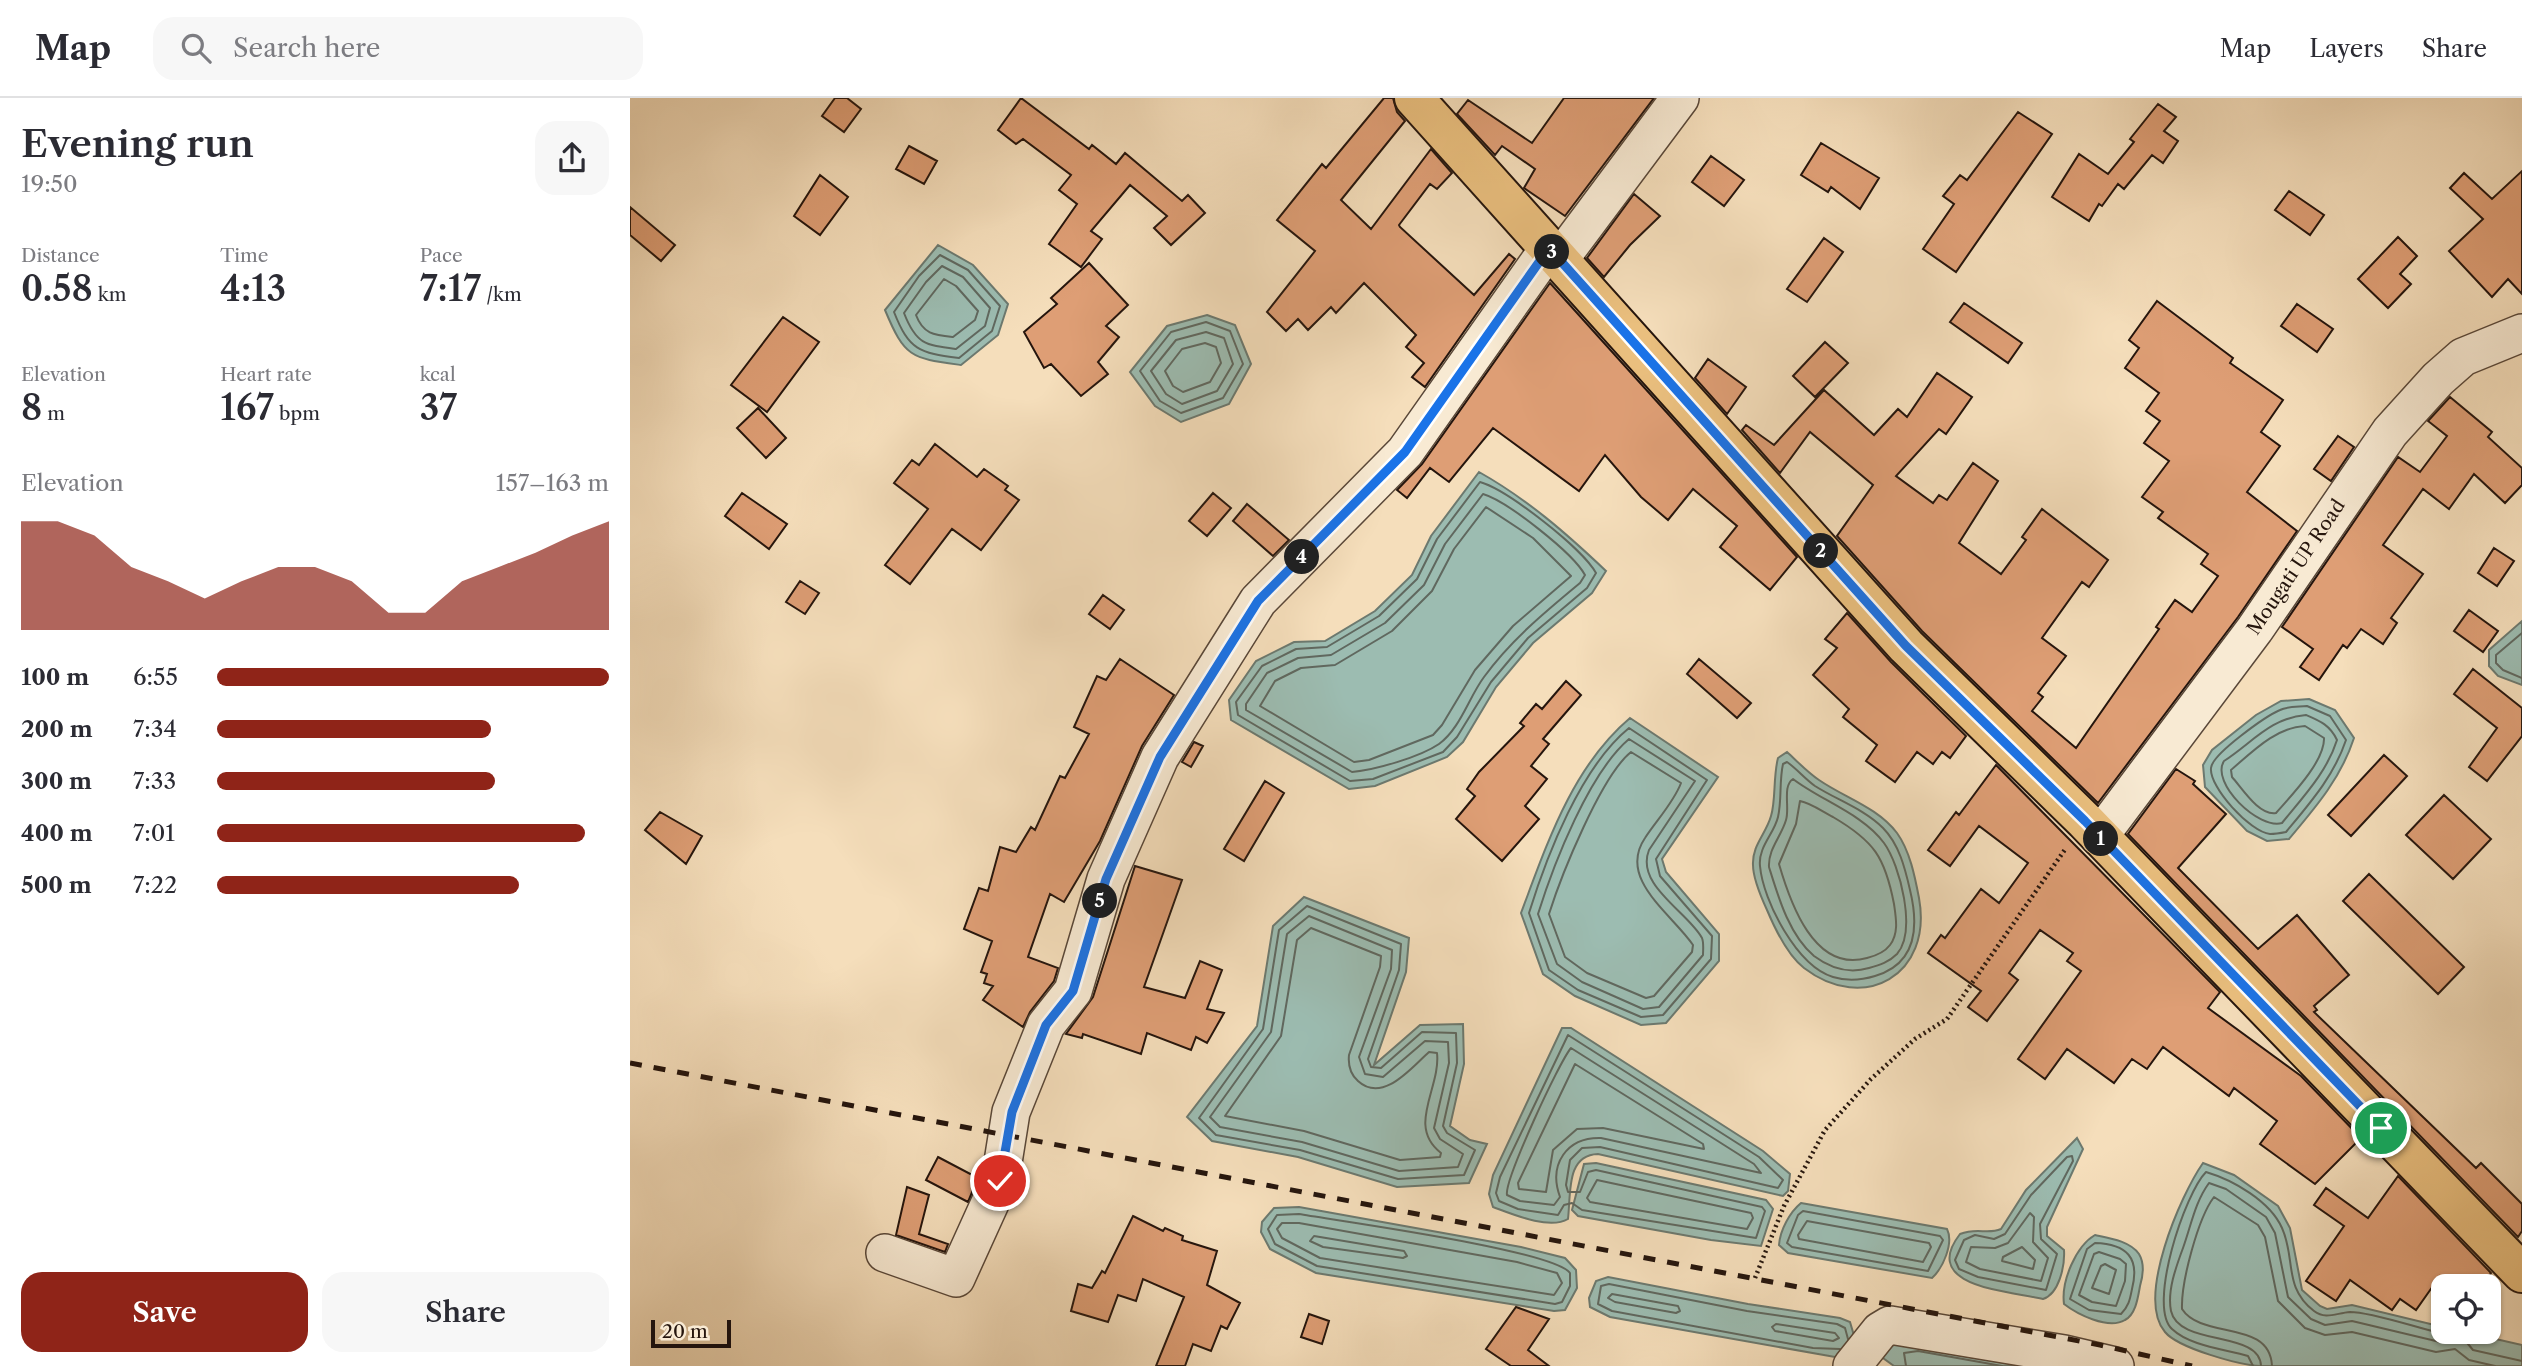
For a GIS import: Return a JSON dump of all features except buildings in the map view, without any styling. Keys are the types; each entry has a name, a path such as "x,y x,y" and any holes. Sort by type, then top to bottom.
{"main road":[{"path":"1414,98 1906,646 2092,829 2522,1273"}],"street":[{"path":"885,1253 956,1278 1000,1181 1012,1112 1046,1025 1073,991 1106,879 1160,757 1258,601 1405,452 1554,254 1680,98"},
{"name":"Mougati UP Road","path":"2092,829 2255,629 2390,432 2438,379 2463,357 2522,332"},
{"path":"1852,1366 1880,1331 1890,1325 2064,1354 2115,1366"}],"path":[{"path":"1755,1278 1784,1206 1825,1130 1871,1079 1914,1039 1947,1019 2092,829"}],"water":[{"path":"938,245 973,265 1008,304 998,335 961,365 931,360 912,353 898,338 885,310"},
{"path":"1207,315 1235,325 1251,364 1229,404 1181,422 1155,406 1130,372 1167,326"},
{"path":"1479,472 1546,517 1606,571 1592,593 1533,643 1496,687 1463,742 1447,757 1375,786 1349,789 1231,720 1229,700 1256,661 1294,642 1325,641 1375,611 1412,575 1431,536"},
{"path":"2522,621 2522,685 2498,676 2489,666 2489,650"},
{"path":"2309,699 2335,710 2354,738 2335,779 2289,839 2267,841 2247,831 2205,787 2203,765 2212,750 2256,715 2281,701"},
{"path":"1630,718 1718,777 1662,859 1666,872 1719,934 1719,961 1666,1023 1641,1025 1575,996 1543,974 1521,913 1552,834 1577,783 1592,759"},
{"path":"1787,752 1819,780 1880,816 1897,833 1905,848 1919,898 1921,925 1915,948 1905,966 1889,979 1870,986 1849,987 1827,981 1798,963 1782,941 1770,917 1756,882 1753,858 1771,816 1778,758"},
{"path":"1304,897 1409,938 1406,972 1374,1065 1420,1025 1463,1024 1464,1064 1450,1126 1470,1140 1487,1144 1469,1183 1397,1187 1298,1157 1212,1141 1187,1117 1257,1026 1273,926"},
{"path":"1562,1028 1571,1028 1763,1151 1790,1174 1788,1191 1783,1196 1598,1154 1588,1156 1575,1168 1570,1187 1568,1219 1541,1222 1493,1207 1489,1194 1493,1175"},
{"path":"2077,1138 2083,1149 2047,1227 2047,1236 2064,1250 2062,1271 2057,1286 2049,1296 2043,1299 1991,1289 1959,1276 1951,1265 1950,1252 1960,1234 2001,1229 2026,1190"},
{"path":"1596,1163 1766,1200 1773,1209 1761,1246 1711,1240 1578,1216 1572,1210 1584,1164"},
{"path":"2203,1163 2234,1175 2278,1206 2290,1228 2302,1290 2320,1306 2327,1309 2352,1305 2431,1324 2431,1344 2501,1344 2501,1340 2522,1345 2522,1366 2260,1366 2238,1363 2182,1344 2165,1332 2157,1316 2155,1296 2164,1247"},
{"path":"1801,1203 1947,1229 1949,1241 1946,1255 1932,1278 1788,1253 1779,1245 1781,1233 1793,1211"},
{"path":"1299,1207 1521,1247 1565,1258 1576,1270 1577,1288 1565,1310 1554,1311 1316,1273 1270,1249 1261,1232 1262,1222 1274,1208"},
{"path":"2095,1235 2130,1246 2139,1254 2142,1262 2142,1278 2134,1310 2129,1317 2118,1323 2093,1320 2064,1304 2065,1285 2071,1265 2082,1247"},
{"path":"1608,1277 1748,1304 1840,1318 1850,1322 1855,1339 1847,1354 1835,1357 1610,1317 1590,1307 1589,1298 1596,1281"},
{"path":"1897,1336 2082,1366 1894,1366 1883,1358 1879,1351"}],"railway":[{"path":"630,1063 2100,1345 2192,1366"}],"route":[{"path":"1000,1181 1012,1112 1046,1025 1073,991 1106,879 1160,757 1258,601 1405,452 1549,248 1906,646 2085,821 2381,1128"}]}
